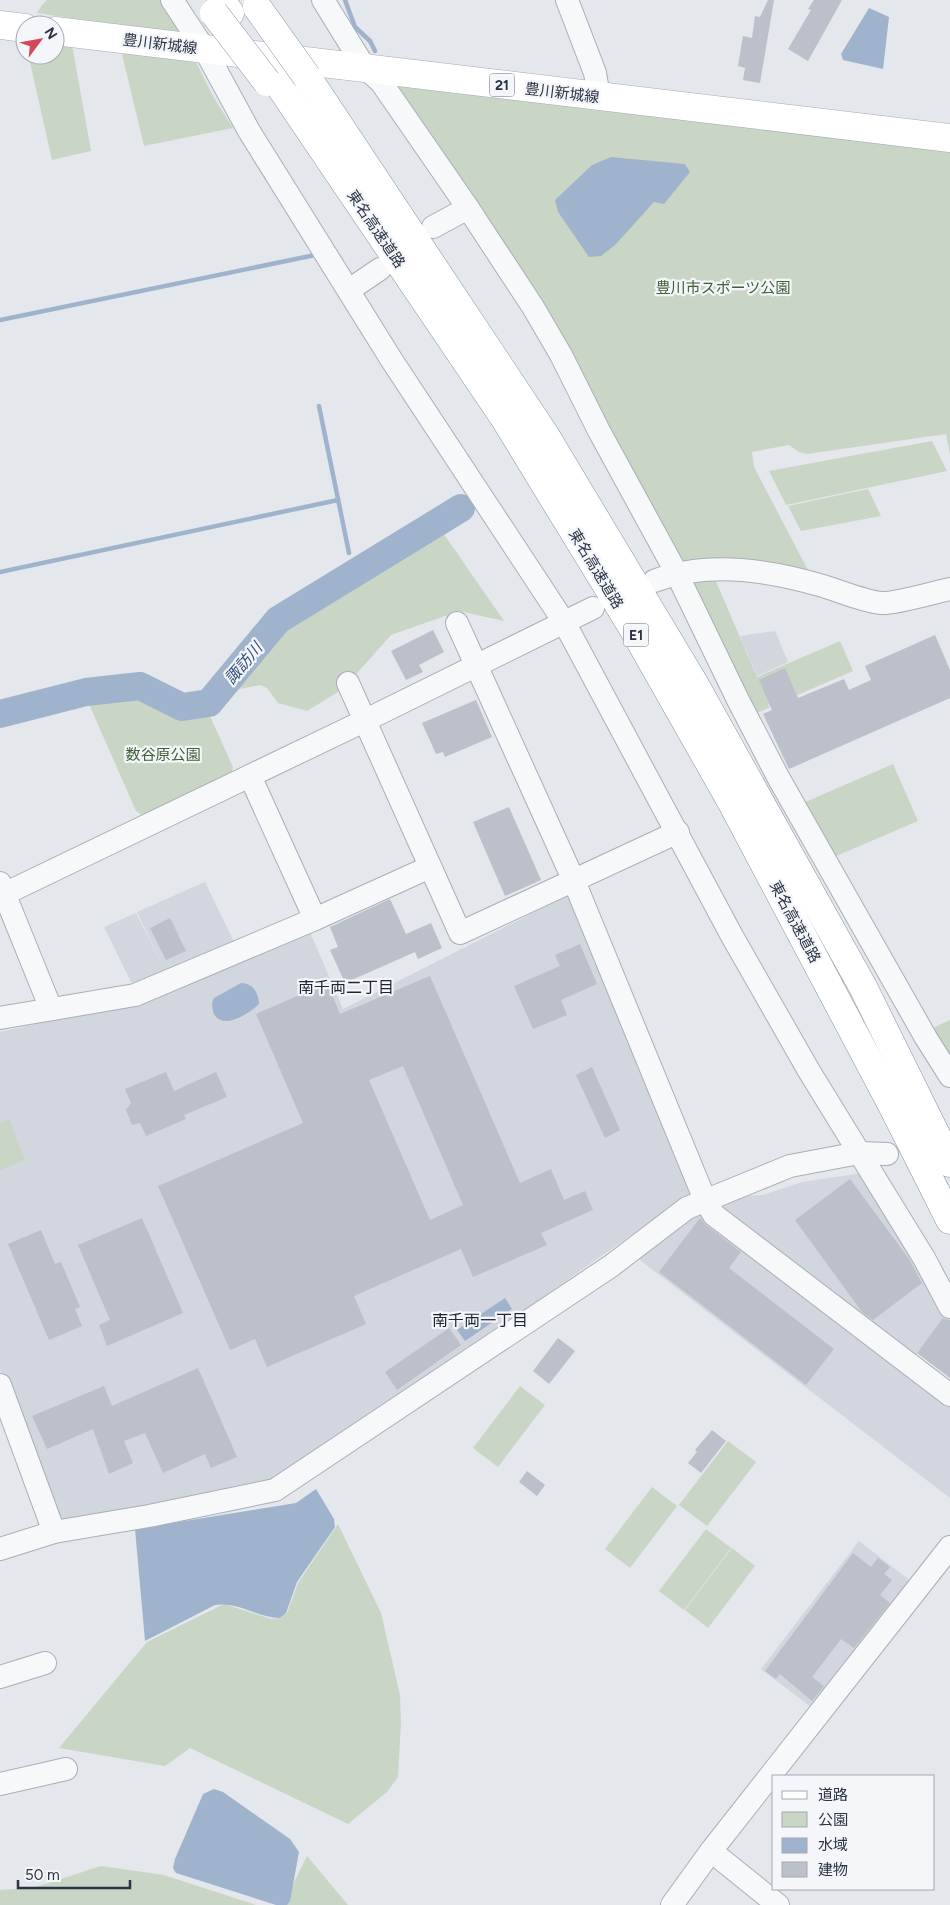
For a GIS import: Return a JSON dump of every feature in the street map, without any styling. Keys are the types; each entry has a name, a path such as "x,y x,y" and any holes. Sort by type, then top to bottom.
{"main road":[{"name":"東名高速道路","path":"230,5 307,77 546,434 695,684 863,988 950,1162"},
{"name":"東名高速道路","path":"230,5 271,81 341,176 505,419 634,630 731,801 892,1105 950,1220"},
{"path":"0,25 15,27"},
{"name":"豊川新城線","path":"65,32 950,138"}],"street":[{"path":"172,0 205,50 249,131 396,367 564,622 742,953 859,1153 924,1258 950,1307"},
{"path":"323,0 365,68 381,82 468,208 533,307 561,355 615,462 676,572 778,777 926,1038 950,1076"},
{"path":"567,0 595,73 599,97"},
{"path":"433,227 468,208"},
{"path":"349,290 380,269"},
{"path":"654,581 676,572 716,568 765,573 818,584 883,604 950,589"},
{"path":"51,1009 2,891 250,776 593,608"},
{"path":"457,622 574,881 705,1200 714,1214 950,1395"},
{"path":"348,684 460,933 678,832"},
{"path":"250,776 315,919"},
{"path":"0,1018 135,995 315,919 430,867"},
{"path":"0,1549 54,1532 149,1516 275,1490 611,1266 687,1208 790,1166 859,1153 888,1154"},
{"path":"0,1385 54,1532"},
{"path":"672,1905 712,1851 950,1547"},
{"path":"0,1677 45,1663"},
{"path":"0,1784 66,1769"},
{"path":"712,1851 778,1905"}],"shaded area":[{"path":"775,631 788,662 757,676 740,636"},
{"path":"205,882 234,942 132,984 104,927 136,913 163,966 137,912"},
{"path":"568,895 573,900 695,1193 676,1204 283,1478 57,1526 0,1370 0,1032 36,1024 64,1012 310,932 343,1009"},
{"path":"862,1173 947,1313 914,1358 719,1210 721,1205 746,1196 763,1195 802,1182"},
{"path":"701,1213 950,1404 950,1498 636,1257 691,1215"},
{"path":"859,1541 912,1582 815,1710 761,1669"}],"green space":[{"path":"47,0 162,0 180,32 176,34 65,17 65,15 37,13"},
{"path":"65,44 72,45 91,151 52,160 31,65 65,65"},
{"path":"121,50 193,56 214,98 233,128 144,146"},
{"name":"豊川市スポーツ公園","path":"396,84 950,146 950,454 946,434 807,454 799,452 789,445 752,452 754,467 810,574 682,564"},
{"path":"932,441 947,471 786,505 769,471"},
{"path":"868,489 881,516 801,531 788,506"},
{"path":"439,527 504,621 459,611 391,635 343,689 307,711 278,703 267,688 260,685 229,691 289,621"},
{"path":"712,572 757,677 840,641 853,671 770,707 768,703 769,708 754,714 685,577"},
{"name":"数谷原公園","path":"134,695 148,698 179,711 203,709 209,714 233,767 231,774 145,817 136,811 89,704 92,698"},
{"path":"893,764 918,821 834,857 803,803"},
{"path":"950,1020 950,1061 929,1030"},
{"path":"9,1119 25,1160 0,1170 0,1123"},
{"path":"520,1386 545,1405 498,1467 473,1448"},
{"path":"728,1441 756,1462 707,1526 679,1505"},
{"path":"652,1487 677,1506 630,1568 605,1549"},
{"path":"338,1524 381,1613 400,1695 401,1723 398,1777 387,1792 348,1824 190,1748 165,1766 59,1748 147,1642 224,1604 271,1619 280,1618 287,1613 298,1583"},
{"path":"706,1529 731,1548 684,1610 659,1591"},
{"path":"732,1548 755,1566 708,1628 685,1610"},
{"path":"307,1856 348,1905 283,1905"},
{"path":"101,1866 164,1875 256,1905 0,1905 0,1890 33,1888"}],"water":[{"path":"869,8 889,17 883,69 843,60 841,54"},
{"path":"611,157 685,164 690,172 664,204 654,202 615,245 601,256 589,257 558,212 555,200 592,165"},
{"path":"241,983 252,986 259,1004 237,1019 224,1021 218,1019 213,1010 214,998"},
{"path":"505,1298 512,1309 465,1341 457,1330"},
{"path":"316,1489 334,1519 335,1527 297,1582 286,1613 280,1618 232,1605 215,1605 145,1641 135,1529 296,1503"},
{"path":"214,1789 223,1792 290,1839 299,1852 290,1901 287,1905 276,1905 176,1873 173,1868 175,1859 203,1794"}],"building":[{"path":"768,0 774,0 760,83 743,80 745,68 738,66 743,36 752,38 755,16 760,17"},
{"path":"814,0 842,0 808,61 788,49 811,10 808,9"},
{"path":"433,630 444,652 419,665 423,672 406,680 391,651"},
{"path":"935,635 950,670 950,698 789,769 763,714 772,710 759,680 785,668 798,698 844,679 849,690 871,680 865,666"},
{"path":"476,700 492,737 445,757 443,752 436,754 422,723"},
{"path":"509,807 541,880 505,896 473,822"},
{"path":"390,899 406,934 431,923 442,948 418,959 415,952 345,983 330,950 338,947 330,927"},
{"path":"170,918 186,951 166,960 150,928"},
{"path":"580,944 597,984 561,1000 567,1015 533,1029 514,986 560,966 555,955"},
{"path":"430,976 520,1183 551,1169 564,1200 585,1191 593,1210 541,1233 547,1245 473,1277 461,1249 354,1296 366,1324 267,1367 255,1339 230,1350 158,1186 303,1123 256,1014 327,983 340,1014","holes":["403,1066 463,1205 430,1220 369,1080"]},
{"path":"592,1067 620,1130 605,1138 576,1075"},
{"path":"166,1072 174,1091 216,1072 227,1097 184,1115 186,1119 146,1136 140,1123 132,1125 126,1110 131,1103 125,1089"},
{"path":"850,1179 909,1259 922,1283 873,1320 862,1312 795,1220"},
{"path":"142,1218 183,1313 107,1346 99,1325 110,1320 78,1245"},
{"path":"700,1218 706,1225 741,1252 729,1268 834,1349 806,1385 659,1272"},
{"path":"41,1230 55,1264 61,1262 80,1307 75,1309 82,1326 49,1340 8,1244"},
{"path":"943,1318 950,1320 950,1378 917,1353"},
{"path":"449,1328 461,1345 397,1390 385,1372"},
{"path":"558,1338 575,1351 549,1384 533,1371"},
{"path":"198,1368 237,1457 211,1468 205,1454 163,1473 145,1433 124,1441 133,1463 109,1474 93,1429 47,1449 32,1416 104,1386 112,1406"},
{"path":"712,1430 726,1441 701,1473 688,1463 697,1452 695,1450"},
{"path":"527,1471 545,1485 537,1496 519,1482"},
{"path":"853,1553 871,1567 878,1558 890,1567 884,1574 892,1580 880,1595 890,1603 854,1648 841,1639 812,1677 824,1686 812,1701 780,1674 776,1679 765,1671"}],"waterway":[{"path":"345,0 355,27 370,41 375,51"},
{"path":"0,320 315,255"},
{"path":"319,406 349,553"},
{"path":"0,572 338,500"},
{"name":"諏訪川","path":"0,714 86,692 140,686 182,707 209,703 278,620 461,508"}],"district":[{"name":"南千両二丁目","path":"346,987"},
{"name":"南千両一丁目","path":"480,1320"}]}
